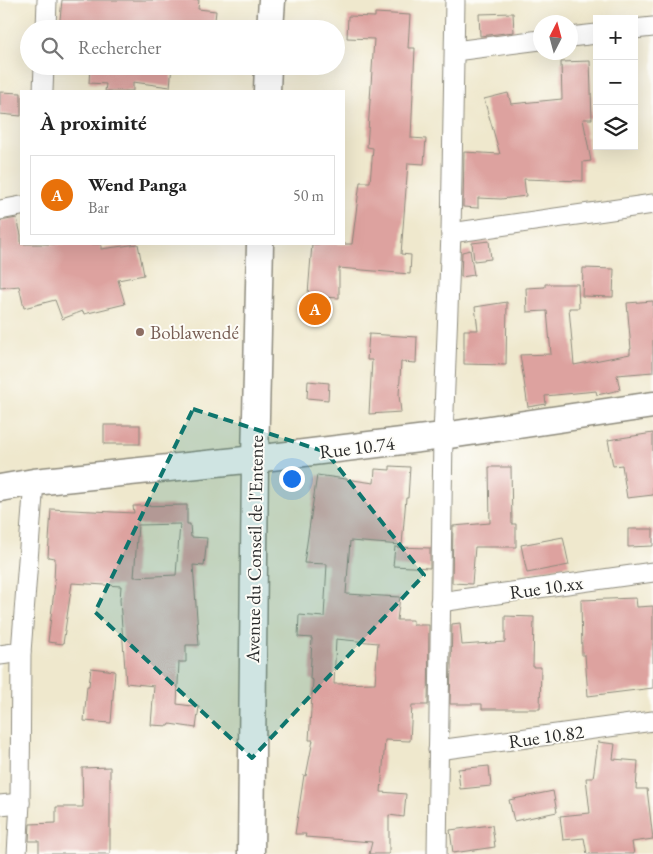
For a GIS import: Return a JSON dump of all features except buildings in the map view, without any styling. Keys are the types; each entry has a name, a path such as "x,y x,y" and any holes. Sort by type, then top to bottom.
{"street":[{"path":"46,20 47,0"},
{"path":"271,20 272,0"},
{"path":"437,854 443,436 451,233 455,0"},
{"path":"638,29 653,27"},
{"path":"578,36 593,34"},
{"path":"455,51 533,41"},
{"path":"43,90 44,75"},
{"path":"266,90 267,75"},
{"path":"451,233 653,204"},
{"path":"0,210 20,206"},
{"name":"Avenue du Conseil de l'Entente","path":"251,854 255,460 260,245"},
{"name":"Rue 10.74","path":"0,488 34,482 255,460 443,436 653,405"},
{"path":"17,854 20,803 21,652 34,482"},
{"name":"Rue 10.xx","path":"440,602 653,572"},
{"path":"0,655 21,652"},
{"name":"Rue 10.82","path":"438,750 653,721"},
{"path":"0,806 20,803"}],"highlighted area":[{"path":"193,409 326,452 424,575 252,758 95,612"}],"place":[{"name":"Wend Panga","path":"315,309"},
{"name":"Boblawendé","path":"140,332"}]}
